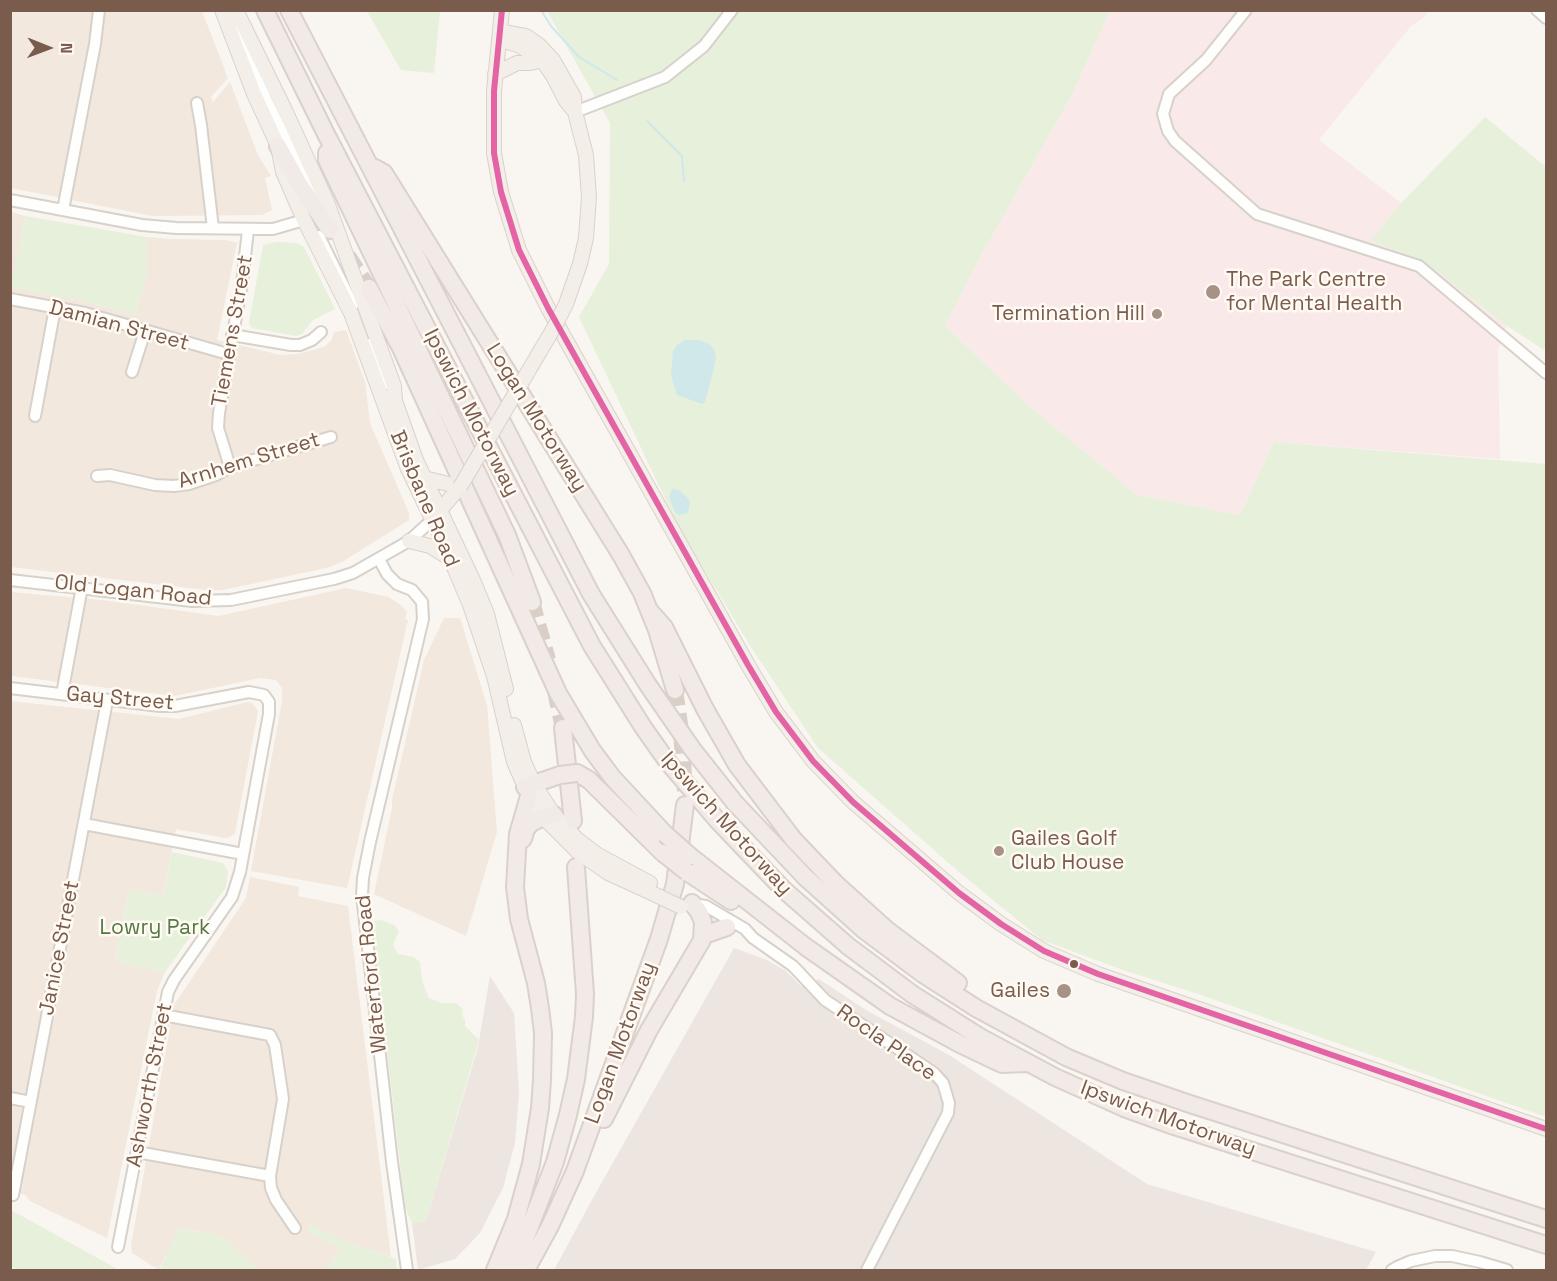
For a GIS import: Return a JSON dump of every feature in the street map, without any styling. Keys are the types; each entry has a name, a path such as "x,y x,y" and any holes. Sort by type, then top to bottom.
{"highway":[{"name":"Ipswich Motorway","path":"265,10 326,134 592,646 643,727 668,761 750,856 783,889 848,946 912,994 980,1037 1027,1063 1098,1097 1144,1115 1546,1245"},
{"name":"Ipswich Motorway","path":"289,10 591,594 648,686 723,789 805,878 864,930 923,974 976,1008 1066,1057 1123,1081 1187,1103 1546,1219"},
{"path":"326,134 327,160 493,504 532,602"},
{"path":"278,146 311,204 330,230"},
{"name":"Logan Motorway","path":"367,163 384,173 621,555 649,610 664,648 675,690"},
{"path":"369,288 401,348 558,693 592,750 612,777 665,834 689,864 750,914 769,919 864,989 925,1026 1002,1064 1027,1063"},
{"path":"649,610 664,627 705,709 737,765 771,812 808,855 855,902 921,957 978,997 1057,1041 1066,1057"},
{"path":"563,728 573,821"},
{"path":"495,1270 516,1219 531,1164 542,1080 543,1033 540,1008 516,902 514,874 518,834 529,789 569,774 589,780 663,853 689,864"},
{"name":"Logan Motorway","path":"526,1270 550,1226 574,1171 669,906 680,859 685,806"},
{"path":"517,850 529,826 548,816"},
{"name":"Logan Motorway","path":"510,1270 527,1234 555,1162 576,1079 585,994 576,867"},
{"path":"689,907 704,935"},
{"path":"574,1171 584,1165 635,1054 704,935 727,927"}],"main road":[{"name":"Brisbane Road","path":"222,10 254,94 278,146 283,172 304,220 351,313 408,469 436,515 487,614 529,789"},
{"path":"502,10 493,113 497,173 511,230 526,267 748,665 776,712 813,761 853,802 959,893 1001,924 1044,951 1098,974 1546,1129"},
{"name":"Brisbane Road","path":"238,15 327,202 394,386 395,401 424,478 449,558 470,605 487,652 510,748 529,789 548,816 598,855 657,891 689,907"},
{"name":"Old Logan Road","path":"500,35 542,60 575,112"},
{"name":"Old Logan Road","path":"436,515 457,488 566,304 586,238 589,197 586,155 575,112 574,97 546,52 526,36 500,35"},
{"path":"495,74 517,63 542,60"},
{"path":"424,478 457,488"},
{"path":"409,541 430,546 449,558"}],"street":[{"path":"63,210 95,44 99,10"},
{"path":"575,112 665,77 683,65 704,46 732,10"},
{"path":"1246,10 1206,60 1169,94 1163,114 1168,131 1175,141 1257,214 1419,266 1546,373"},
{"path":"1537,10 1546,18"},
{"path":"10,200 153,226 176,228 248,230 282,227 304,220 311,204 311,187 267,101 240,32 238,15"},
{"path":"197,103 213,228"},
{"path":"304,220 312,226 320,238 340,275 395,401"},
{"name":"Tiemens Street","path":"230,467 218,428 220,399 248,243 248,230"},
{"name":"Damian Street","path":"10,299 84,313 228,354"},
{"path":"35,417 55,308"},
{"path":"132,372 145,331"},
{"path":"232,335 300,345 312,340 321,332"},
{"name":"Arnhem Street","path":"98,476 110,475 155,485 174,486 198,481 230,467 331,436"},
{"name":"Old Logan Road","path":"10,580 192,601 231,600 353,573 409,541 436,515"},
{"name":"Waterford Road","path":"379,559 387,574 397,584 412,590 422,602 423,619 370,842 362,895 407,1270"},
{"path":"62,694 82,587"},
{"name":"Gay Street","path":"10,688 107,701 175,706 249,692 264,695"},
{"name":"Ashworth Street","path":"118,1247 168,992 232,897 243,854 269,714 268,702 264,695"},
{"name":"Janice Street","path":"13,1195 107,701"},
{"path":"84,824 243,854"},
{"name":"Rocla Place","path":"689,907 706,906 745,929 753,938"},
{"name":"Rocla Place","path":"689,907 753,938 793,966 825,1000 934,1073 943,1083 949,1103 948,1113 867,1270"},
{"path":"163,1015 270,1035 275,1046 283,1099 270,1176 271,1188 276,1200 296,1228"},
{"path":"10,1098 31,1102"},
{"path":"137,1152 270,1176"},
{"path":"1392,1270 1411,1261 1435,1256 1452,1256 1507,1270"}],"shaded area":[{"path":"10,11 202,11 228,78 211,97 213,102 230,82 258,155 271,176 265,178 272,210 262,215 152,216 11,188"},
{"name":"The Park Centre for Mental Health","path":"1110,11 1428,11 1424,17 1411,26 1319,140 1401,203 1370,241 1422,260 1507,326 1498,349 1500,459 1274,442 1240,515 1137,495 1022,400 945,325 983,252 1073,93"},
{"path":"11,212 25,216 12,286 135,315 147,275 147,237 226,240 237,243 217,340 281,355 297,354 324,347 331,341 334,332 346,330 365,382 370,423 409,513 409,520 342,562 326,568 223,590 206,590 11,567"},
{"path":"346,588 388,597 401,605 407,612 405,619 408,620 347,888 251,871 282,701 282,688 276,680 260,678 174,696 11,676 10,592 102,600 219,616"},
{"path":"444,618 460,618 487,705 497,832 466,936 374,894 392,800 424,660"},
{"path":"10,701 179,719 247,702 252,703 258,711 235,833 225,838 176,829 163,896 129,889 115,961 165,972 157,991 107,1238 30,1201 26,1195 11,1192"},
{"path":"250,877 299,887 298,896 348,906 391,1257 345,1242 309,1224 308,1231 341,1248 327,1270 259,1270 221,1236 180,1228 159,1270 132,1253 131,1245 174,1005 246,898"},
{"path":"734,948 767,960 786,971 801,986 819,979 866,1010 949,1055 1147,1184 1376,1252 1366,1270 554,1270"},
{"path":"490,976 514,1013 519,1093 515,1143 503,1188 480,1233 455,1259 418,1270 412,1223 426,1221 478,1047"}],"green space":[{"path":"367,11 440,11 434,73 401,70"},
{"path":"547,11 1110,11 1073,93 983,252 945,325 1022,400 1137,495 1240,515 1274,442 1546,464 1546,1117 1042,940 960,873 818,748 751,647 679,528 579,317 609,264 610,123"},
{"path":"1485,117 1546,167 1546,346 1544,350 1507,326 1422,260 1370,241 1401,203"},
{"path":"25,216 147,237 147,275 135,315 86,302 11,287"},
{"path":"277,242 297,243 304,247 335,309 313,320 302,334 296,336 252,328 249,323 263,245"},
{"name":"Lowry Park","path":"172,852 223,863 228,871 226,887 165,972 115,961 129,889 163,896"},
{"path":"381,920 394,925 399,931 393,945 398,954 413,957 420,962 423,984 429,998 442,1003 456,1003 463,1009 465,1026 479,1040 426,1221 412,1223 405,1207 372,921"},
{"path":"11,1210 119,1270 19,1270 11,1267"},
{"path":"309,1223 345,1242 396,1259 397,1270 327,1270 341,1248 308,1231"},
{"path":"179,1228 221,1236 259,1270 160,1270"}],"water":[{"path":"685,340 699,340 714,349 716,357 714,368 705,402 702,404 677,395 671,375 673,351"},
{"path":"672,489 679,490 687,497 690,503 688,513 679,515 675,512 669,497"}],"waterway":[{"path":"541,10 551,26 579,57 617,80"},
{"path":"647,121 682,156 684,181"}],"tunnel":[{"path":"348,256 369,288"},
{"path":"532,602 548,660"},
{"path":"675,690 681,731 685,791"},
{"path":"555,691 563,728"}],"transit line":[{"path":"502,10 494,91 494,153 501,192 519,250 548,308 748,665 776,712 813,761 853,802 959,893 1001,924 1044,951 1098,974 1546,1129"}],"place":[{"name":"The Park Centre for Mental Health","path":"1213,292"},
{"name":"Termination Hill","path":"1157,314"},
{"name":"Gailes Golf Club House","path":"999,851"},
{"name":"Gailes","path":"1064,991"}]}
